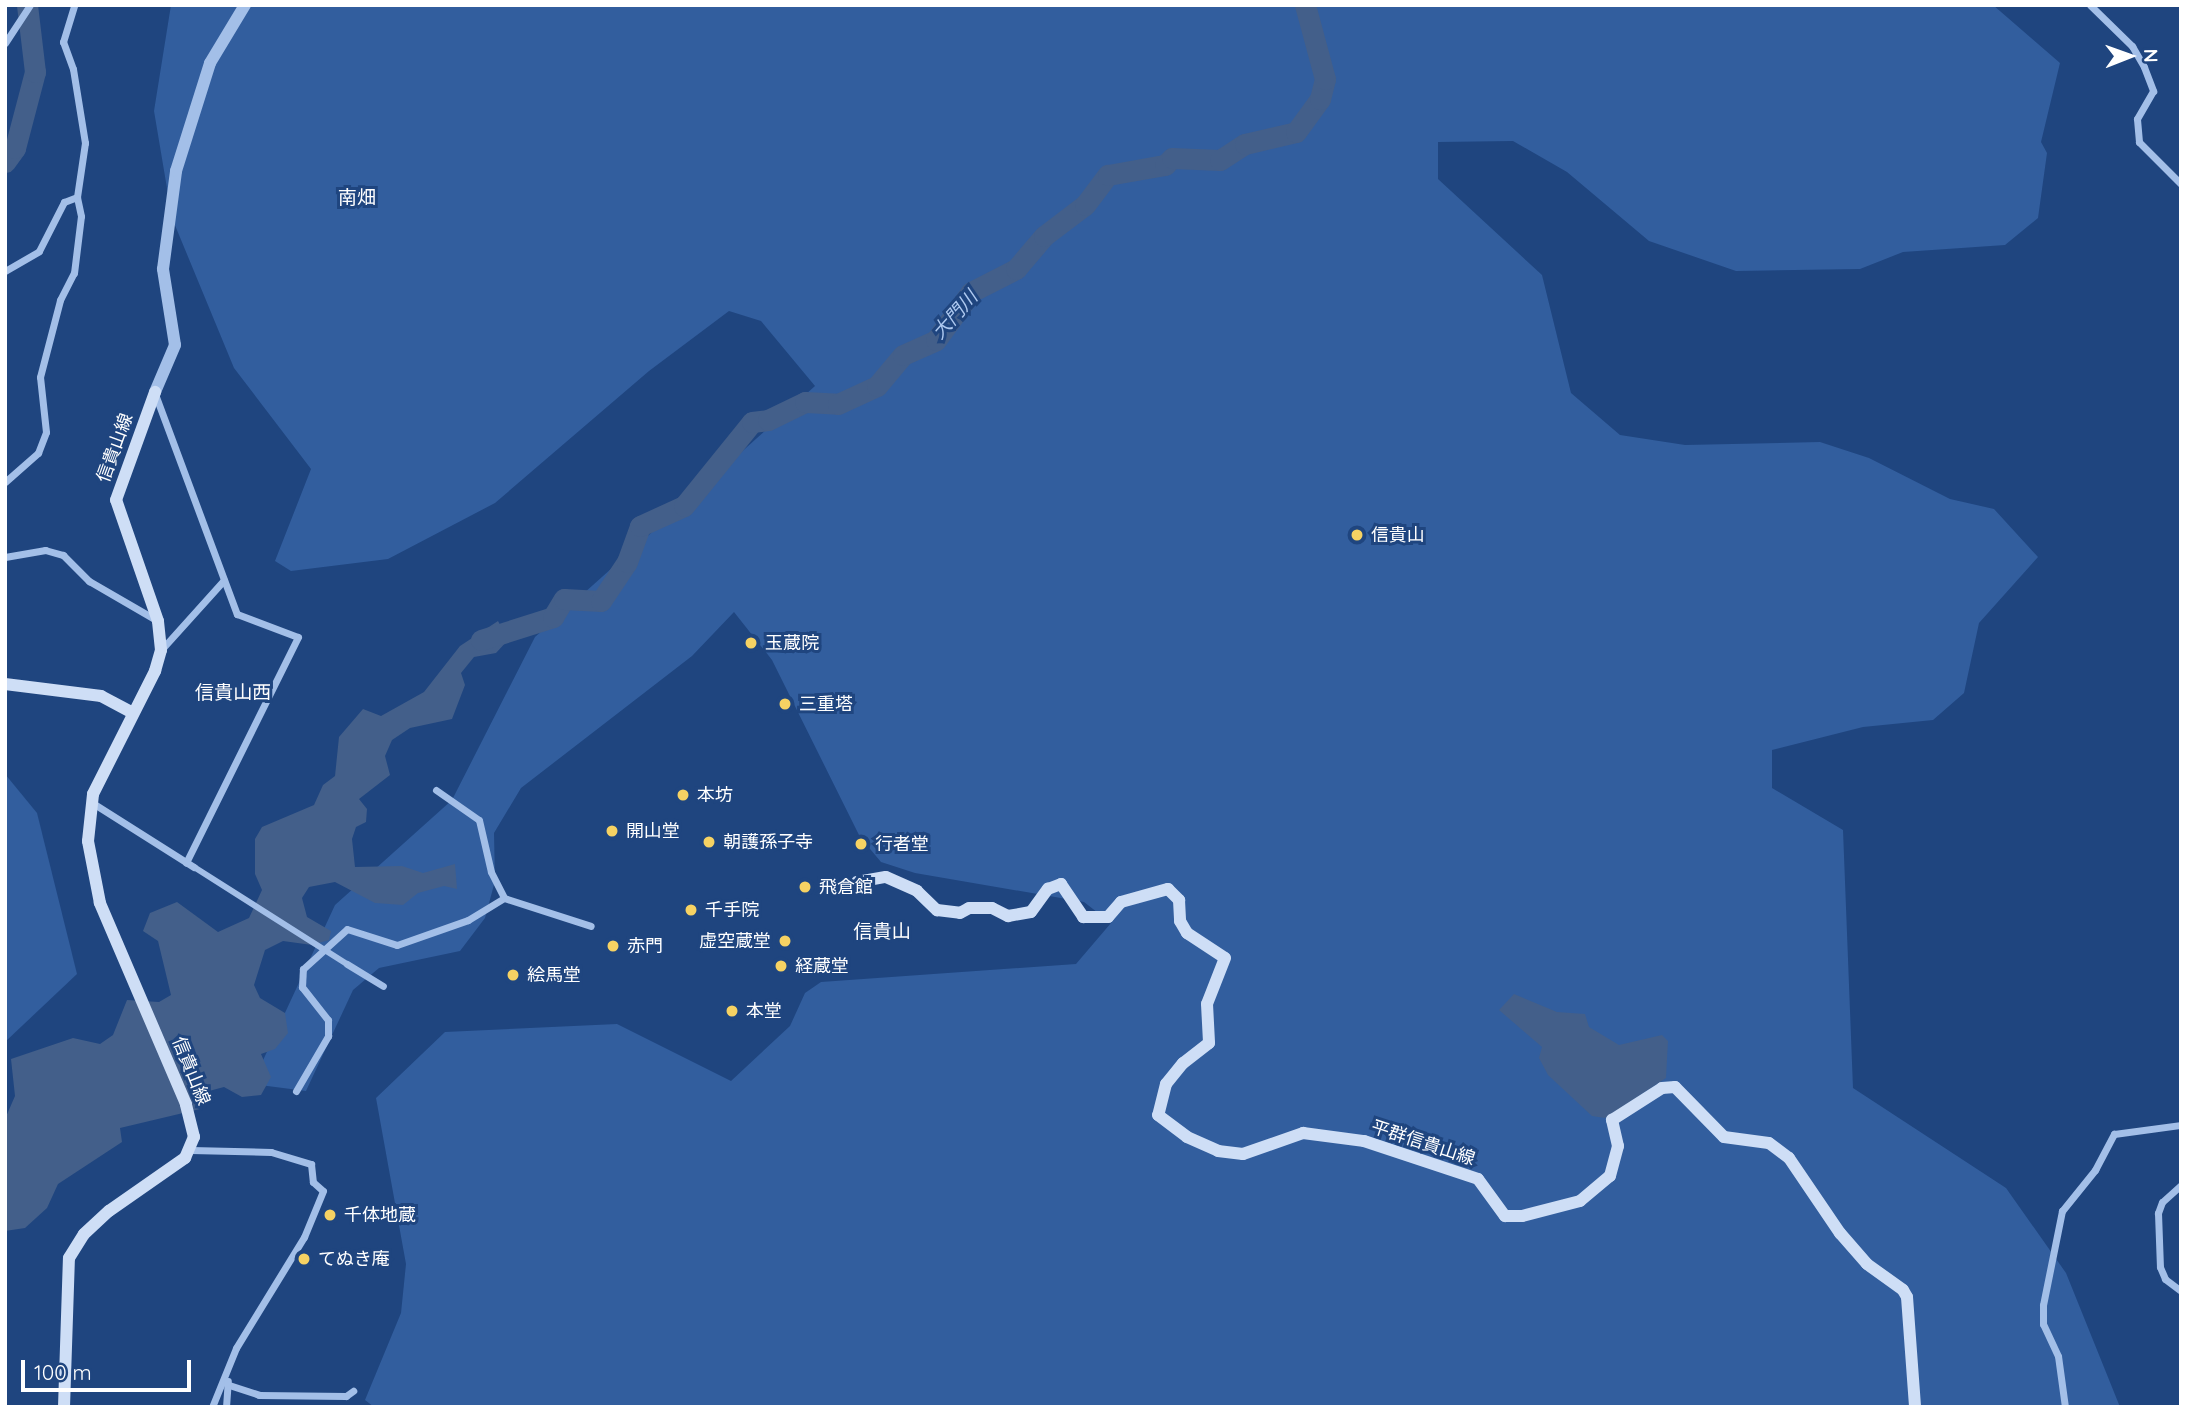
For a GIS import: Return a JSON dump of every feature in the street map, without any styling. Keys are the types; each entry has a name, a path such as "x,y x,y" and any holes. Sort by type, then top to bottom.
{"main road":[{"name":"信貴山線","path":"155,392 116,500 158,621 161,650 90,802 87,830 93,878 194,1132 191,1150"},
{"path":"5,684 101,696 133,713"},
{"name":"平群信貴山線","path":"858,883 886,877 917,891 937,910 960,913 992,908 1007,915 1031,912 1048,889 1061,884 1083,917 1108,917 1121,902 1168,889 1179,900 1187,933 1225,958 1207,1004 1209,1043 1183,1063 1166,1083 1158,1115 1187,1137 1218,1151 1243,1154 1303,1133 1364,1141 1478,1179 1505,1216 1522,1216 1580,1201 1611,1176 1618,1146 1612,1120 1662,1088 1675,1087 1724,1136 1769,1143 1789,1158 1799,1178 1867,1264 1903,1290 1907,1297 1915,1407"},
{"path":"64,1407 69,1258 84,1234 109,1211 191,1150"}],"street":[{"path":"5,43 30,5"},
{"path":"5,482 38,453 46,432 40,377 60,300 74,273 81,216 77,197 85,143 73,69 63,42 74,5"},
{"path":"186,863 298,637 237,614 155,392 175,345 163,269 176,172 210,63 245,5"},
{"path":"2090,5 2132,46 2144,68 2153,91 2137,120 2139,142 2181,184"},
{"path":"5,271 40,251 64,202 77,197"},
{"path":"5,557 45,550 63,555 89,581 158,621"},
{"path":"161,650 224,580"},
{"path":"436,790 479,820 491,872 504,898 590,926"},
{"path":"90,802 383,986"},
{"path":"296,1091 327,1037 328,1020 302,986 303,969 347,929 397,945 468,920 504,898"},
{"path":"2065,1407 2058,1356 2043,1324 2043,1305 2062,1211 2095,1170 2114,1134 2181,1125"},
{"path":"191,1150 271,1152 311,1164 313,1182 323,1191 304,1237 227,1370 212,1407"},
{"path":"2181,1185 2162,1202 2158,1213 2160,1267 2165,1279 2181,1291"},
{"path":"226,1407 229,1385 227,1370"},
{"path":"229,1385 259,1395 346,1396 353,1391"}],"shaded area":[{"path":"171,5 1993,5 2060,63 2041,142 2047,153 2038,218 2005,245 1903,252 1860,269 1736,271 1649,241 1567,172 1513,141 1438,142 1438,179 1542,275 1571,393 1620,435 1685,445 1820,442 1869,458 1950,499 1994,509 2038,557 1979,623 1964,693 1933,720 1863,727 1772,750 1772,788 1843,830 1853,1088 2006,1188 2066,1273 2120,1407 374,1407 365,1400 401,1313 406,1264 376,1098 445,1032 617,1024 731,1081 790,1026 805,993 821,982 1076,964 1111,923 1084,902 915,873 881,862 860,837 772,660 734,612 692,656 521,788 494,833 495,881 485,918 460,951 379,968 353,990 306,1091 252,1084 335,905 452,800 535,637 815,386 761,321 729,311 649,371 495,503 388,559 291,571 275,561 311,469 234,368 172,218 154,111"},
{"path":"498,621 508,640 496,653 474,657 461,673 465,685 452,719 410,728 392,740 385,756 390,775 359,799 367,809 366,822 356,827 352,839 355,867 402,866 423,873 455,864 457,889 444,886 418,893 403,905 375,903 335,882 309,887 302,898 307,917 331,931 329,940 312,945 283,941 265,950 254,985 260,998 285,1013 288,1033 275,1049 261,1054 271,1077 261,1095 242,1097 224,1087 209,1091 200,1109 120,1128 122,1142 58,1184 47,1208 25,1228 5,1231 5,1119 15,1096 11,1059 73,1038 100,1044 113,1035 127,1000 159,1002 171,995 158,941 143,931 150,913 177,902 218,932 249,918 262,890 255,874 255,839 262,827 314,805 323,785 335,776 339,737 363,709 381,716 424,692 460,646"},
{"path":"5,774 37,813 77,974 5,1042"},
{"path":"1514,994 1557,1012 1585,1014 1589,1027 1619,1045 1662,1035 1668,1041 1666,1078 1605,1118 1592,1116 1548,1075 1539,1058 1542,1047 1499,1010"}],"waterway":[{"path":"5,162 15,148 35,72 27,5"},
{"name":"大門川","path":"481,640 553,617 564,599 601,601 627,562 640,526 684,506 752,422 768,420 805,402 838,404 877,386 903,355 936,340 971,292 1016,269 1044,236 1085,205 1108,175 1165,165 1172,158 1220,160 1245,144 1296,132 1320,99 1325,79 1305,5"}],"place":[{"name":"信貴山","path":"1357,535"},
{"name":"玉蔵院","path":"751,643"},
{"name":"三重塔","path":"785,704"},
{"name":"本坊","path":"683,795"},
{"name":"開山堂","path":"612,831"},
{"name":"朝護孫子寺","path":"709,842"},
{"name":"行者堂","path":"861,844"},
{"name":"飛倉館","path":"805,887"},
{"name":"千手院","path":"691,910"},
{"name":"虚空蔵堂","path":"785,941"},
{"name":"赤門","path":"613,946"},
{"name":"経蔵堂","path":"781,966"},
{"name":"絵馬堂","path":"513,975"},
{"name":"本堂","path":"732,1011"},
{"name":"千体地蔵","path":"330,1215"},
{"name":"てぬき庵","path":"304,1259"}],"district":[{"name":"南畑","path":"357,198"},
{"name":"信貴山西","path":"233,693"},
{"name":"信貴山","path":"882,932"}]}
